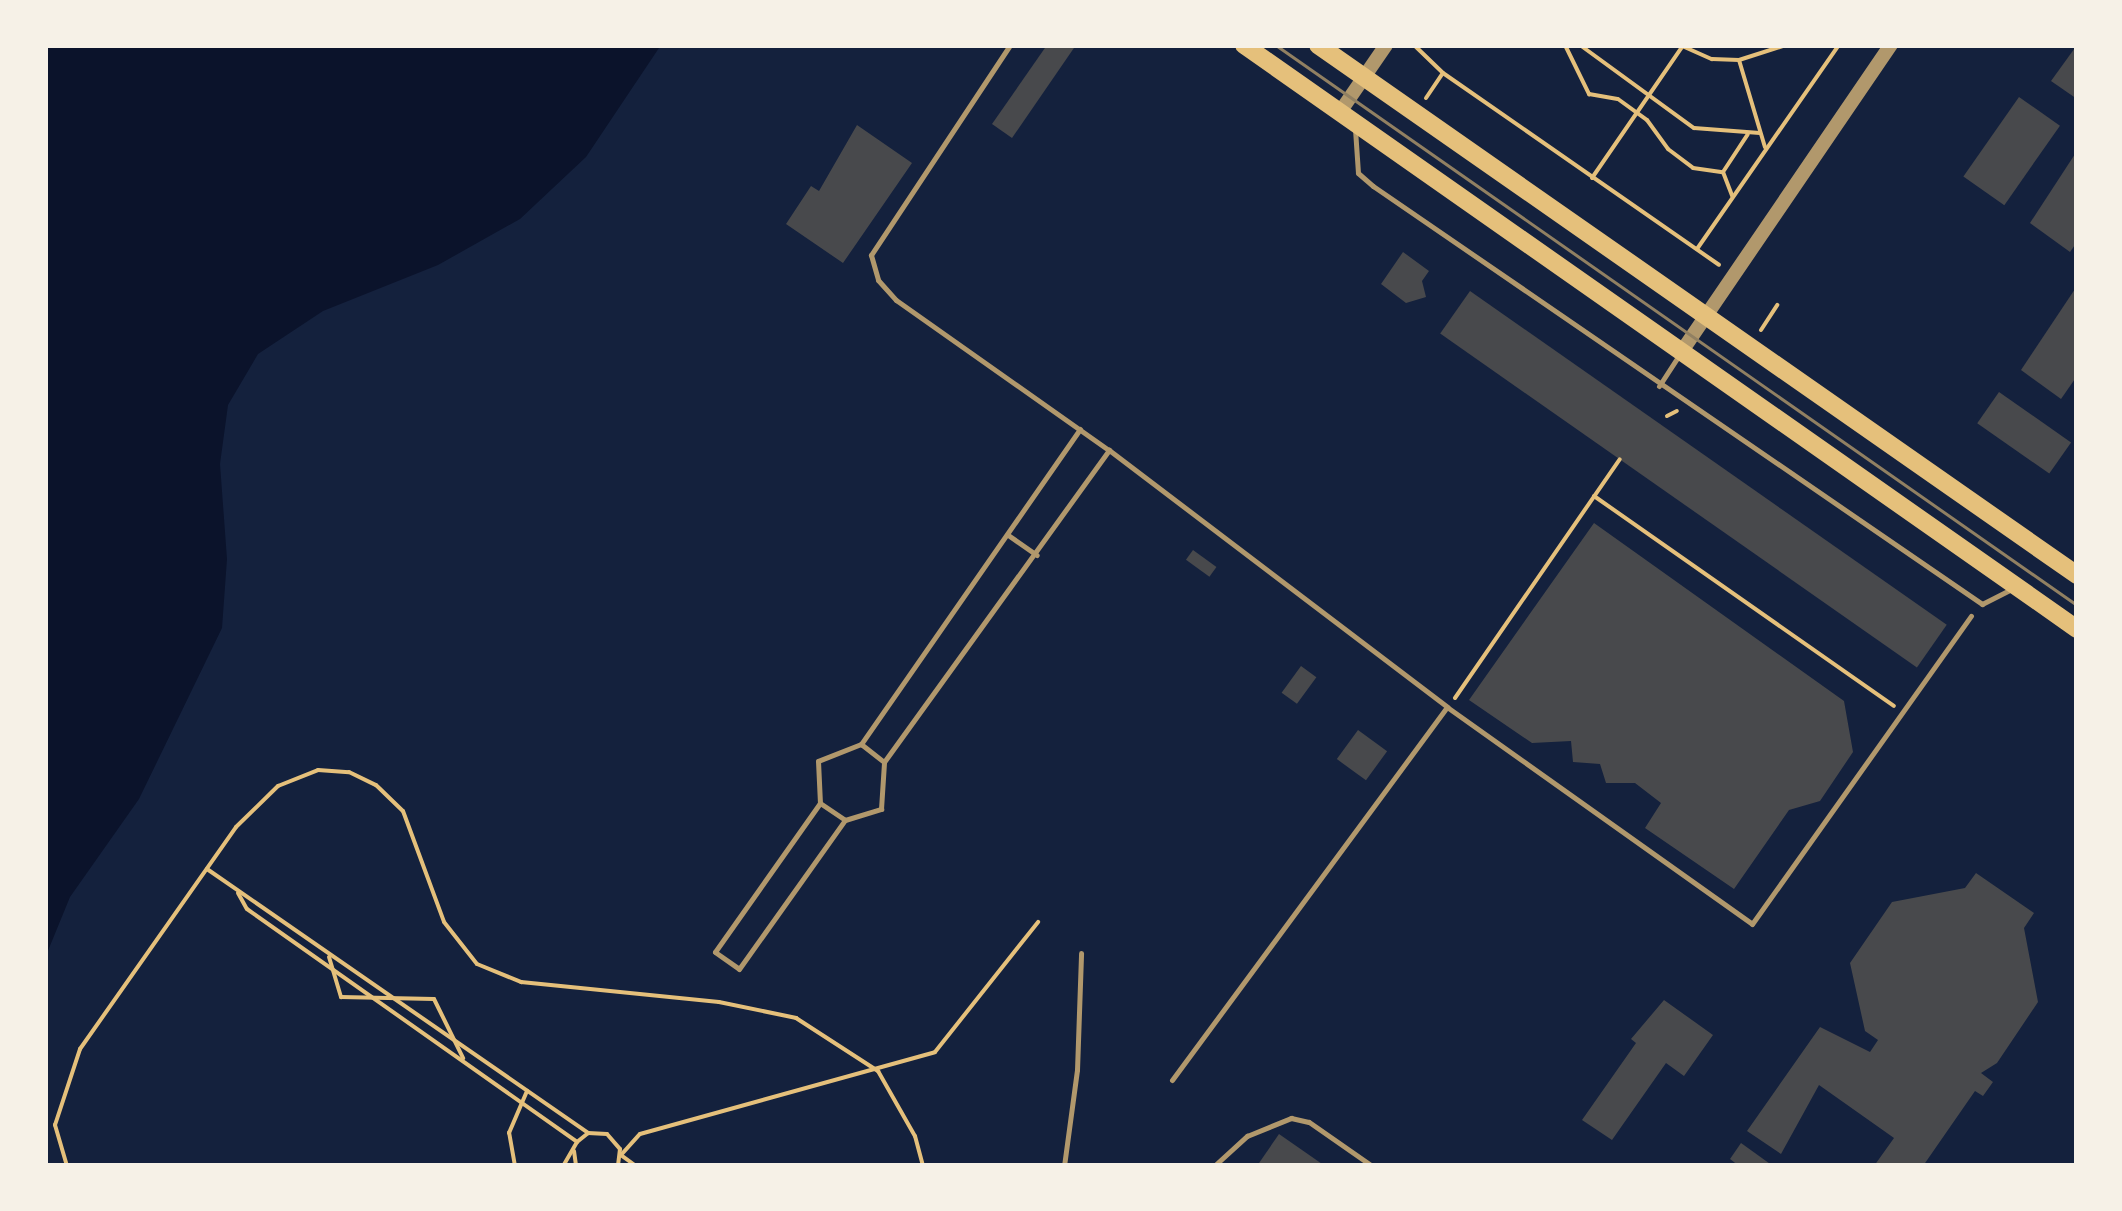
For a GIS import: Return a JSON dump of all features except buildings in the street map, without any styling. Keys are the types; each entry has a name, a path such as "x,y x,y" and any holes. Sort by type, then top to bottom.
{"main road":[{"path":"1244,45 2077,630"},
{"path":"1318,45 2077,575"}],"street":[{"path":"1348,116 1364,76 1386,45"},
{"path":"1682,352 1891,45"}],"lane":[{"path":"1010,45 871,256 878,280 896,300 1109,450 1448,707 1752,924 1971,616"},
{"path":"1348,116 1358,173 1659,386 1982,604 2017,586"},
{"path":"1659,386 1682,352"},
{"path":"1080,429 861,744 818,762 820,804 715,952 739,969 844,820 881,809 884,762 1037,555 1109,450"},
{"path":"1008,535 1037,555"},
{"path":"1172,1080 1448,707"},
{"path":"861,744 884,762"},
{"path":"820,804 844,820"},
{"path":"1064,1166 1077,1070 1081,953"},
{"path":"1214,1166 1247,1136 1291,1118 1309,1122 1372,1166"}],"path":[{"path":"1414,45 1443,73 1722,267"},
{"path":"1565,45 1589,94 1618,99 1637,112 1680,160 1709,174 1723,172 1748,134"},
{"path":"1580,45 1647,98 1694,128 1760,133"},
{"path":"1592,178 1681,46 1739,60 1786,45"},
{"path":"1696,250 1839,45"},
{"path":"1739,60 1766,149"},
{"path":"1425,100 1443,73"},
{"path":"1723,172 1733,197"},
{"path":"1757,336 1778,305"},
{"path":"1448,707 1620,459"},
{"path":"1594,496 1902,712"},
{"path":"68,1166 55,1126 80,1049 236,826 278,786 318,770 348,772 376,785 403,811 444,922 477,964 521,982 718,1002 796,1018 878,1071 915,1136 923,1166"},
{"path":"207,869 588,1133 607,1134 620,1155 636,1166"},
{"path":"236,889 247,909 577,1142"},
{"path":"618,1166 620,1155 640,1134 666,1124 878,1071 935,1052 1038,922"},
{"path":"328,954 340,997 434,999 465,1062"},
{"path":"514,1166 509,1133 528,1092"},
{"path":"563,1166 577,1142 588,1133"},
{"path":"576,1166 577,1142"}],"water":[{"path":"45,45 661,45 586,157 520,219 438,265 323,311 258,354 228,405 220,464 227,559 222,628 139,799 70,897 45,958"}],"tram line":[{"path":"1276,45 2077,605"}]}
